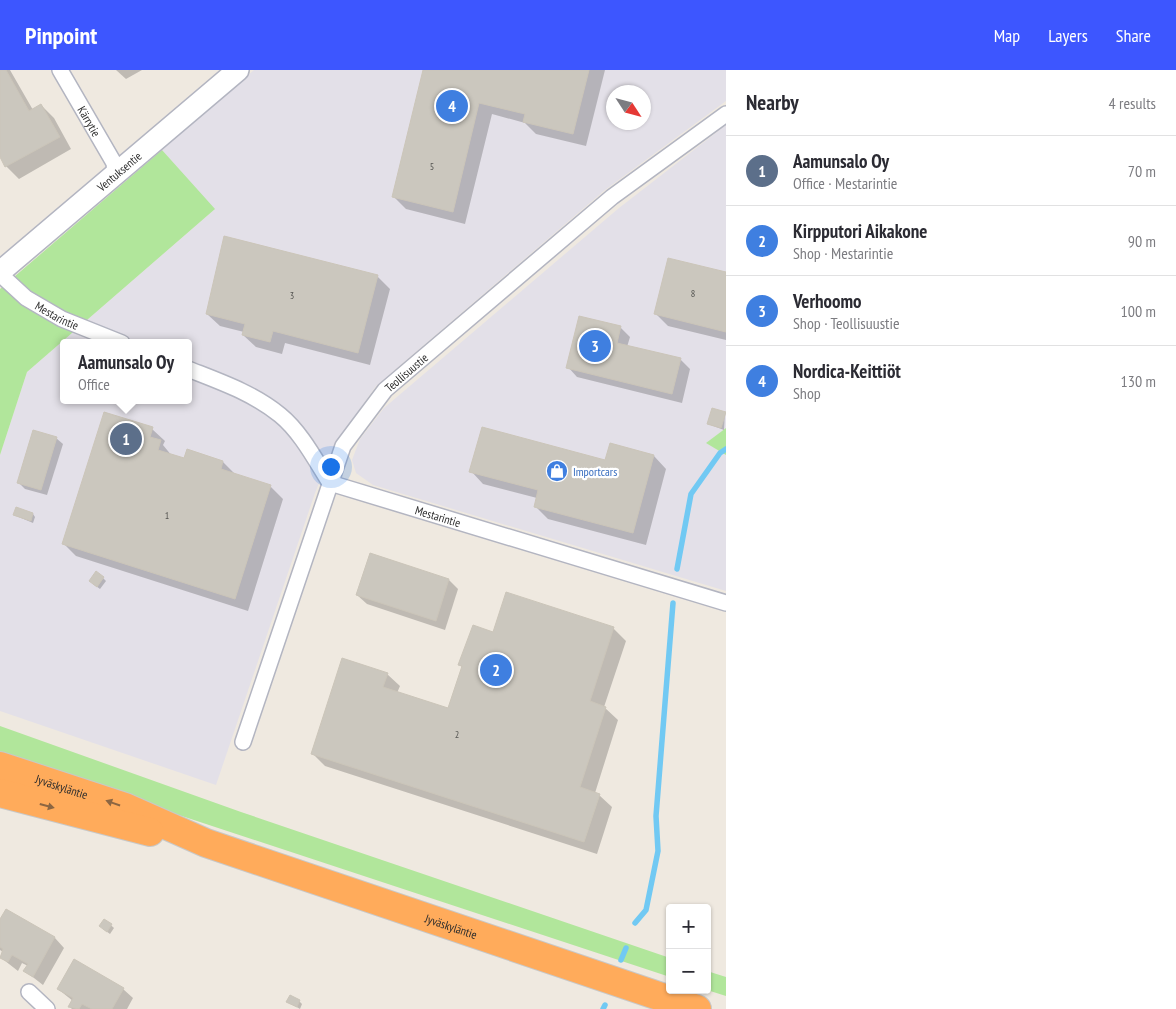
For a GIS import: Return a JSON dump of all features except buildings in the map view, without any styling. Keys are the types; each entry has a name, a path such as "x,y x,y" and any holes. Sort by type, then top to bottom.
{"highway":[{"name":"Jyväskyläntie","path":"0,766 125,808 206,843 697,1009"},
{"name":"Jyväskyläntie","path":"0,793 118,825 206,843"}],"main road":[{"name":"Ventuksentie","path":"0,273 238,70"}],"street":[{"name":"Kärrytie","path":"60,70 114,163 116,173"},
{"name":"Teollisuustie","path":"243,742 343,446 385,390 612,197 726,114"},
{"name":"Mestarintie","path":"0,273 26,298 62,319 112,339"},
{"path":"192,371 248,392 282,416 308,449 330,483"},
{"name":"Mestarintie","path":"330,483 726,603"},
{"path":"30,992 47,1009"}],"shaded area":[{"path":"254,70 726,70 726,101 605,190 376,386 335,444 315,493 216,785 0,711 0,455 27,372 60,343 60,404 192,404 192,339 65,339 214,210 162,150"},
{"path":"726,125 726,428 707,443 726,455 726,591 373,485 356,473 352,460 360,439 384,408 619,208"}],"green space":[{"path":"162,150 215,209 65,339 60,339 60,343 27,372 0,455 0,289"},
{"path":"726,428 726,455 706,443"},
{"path":"0,726 241,812 666,957 666,976 0,756"},
{"path":"711,972 726,977 726,996 711,991"}],"waterway":[{"path":"677,569 691,494 720,453 726,449"},
{"path":"635,923 646,910 658,851 656,816 673,603"},
{"path":"621,960 626,948"},
{"path":"603,1009 605,1005"}],"place":[{"name":"Nordica-Keittiöt","path":"452,106"},
{"name":"Verhoomo","path":"595,346"},
{"name":"Aamunsalo Oy","path":"126,439"},
{"name":"Importcars","path":"557,471"},
{"name":"Kirpputori Aikakone","path":"496,670"}]}
